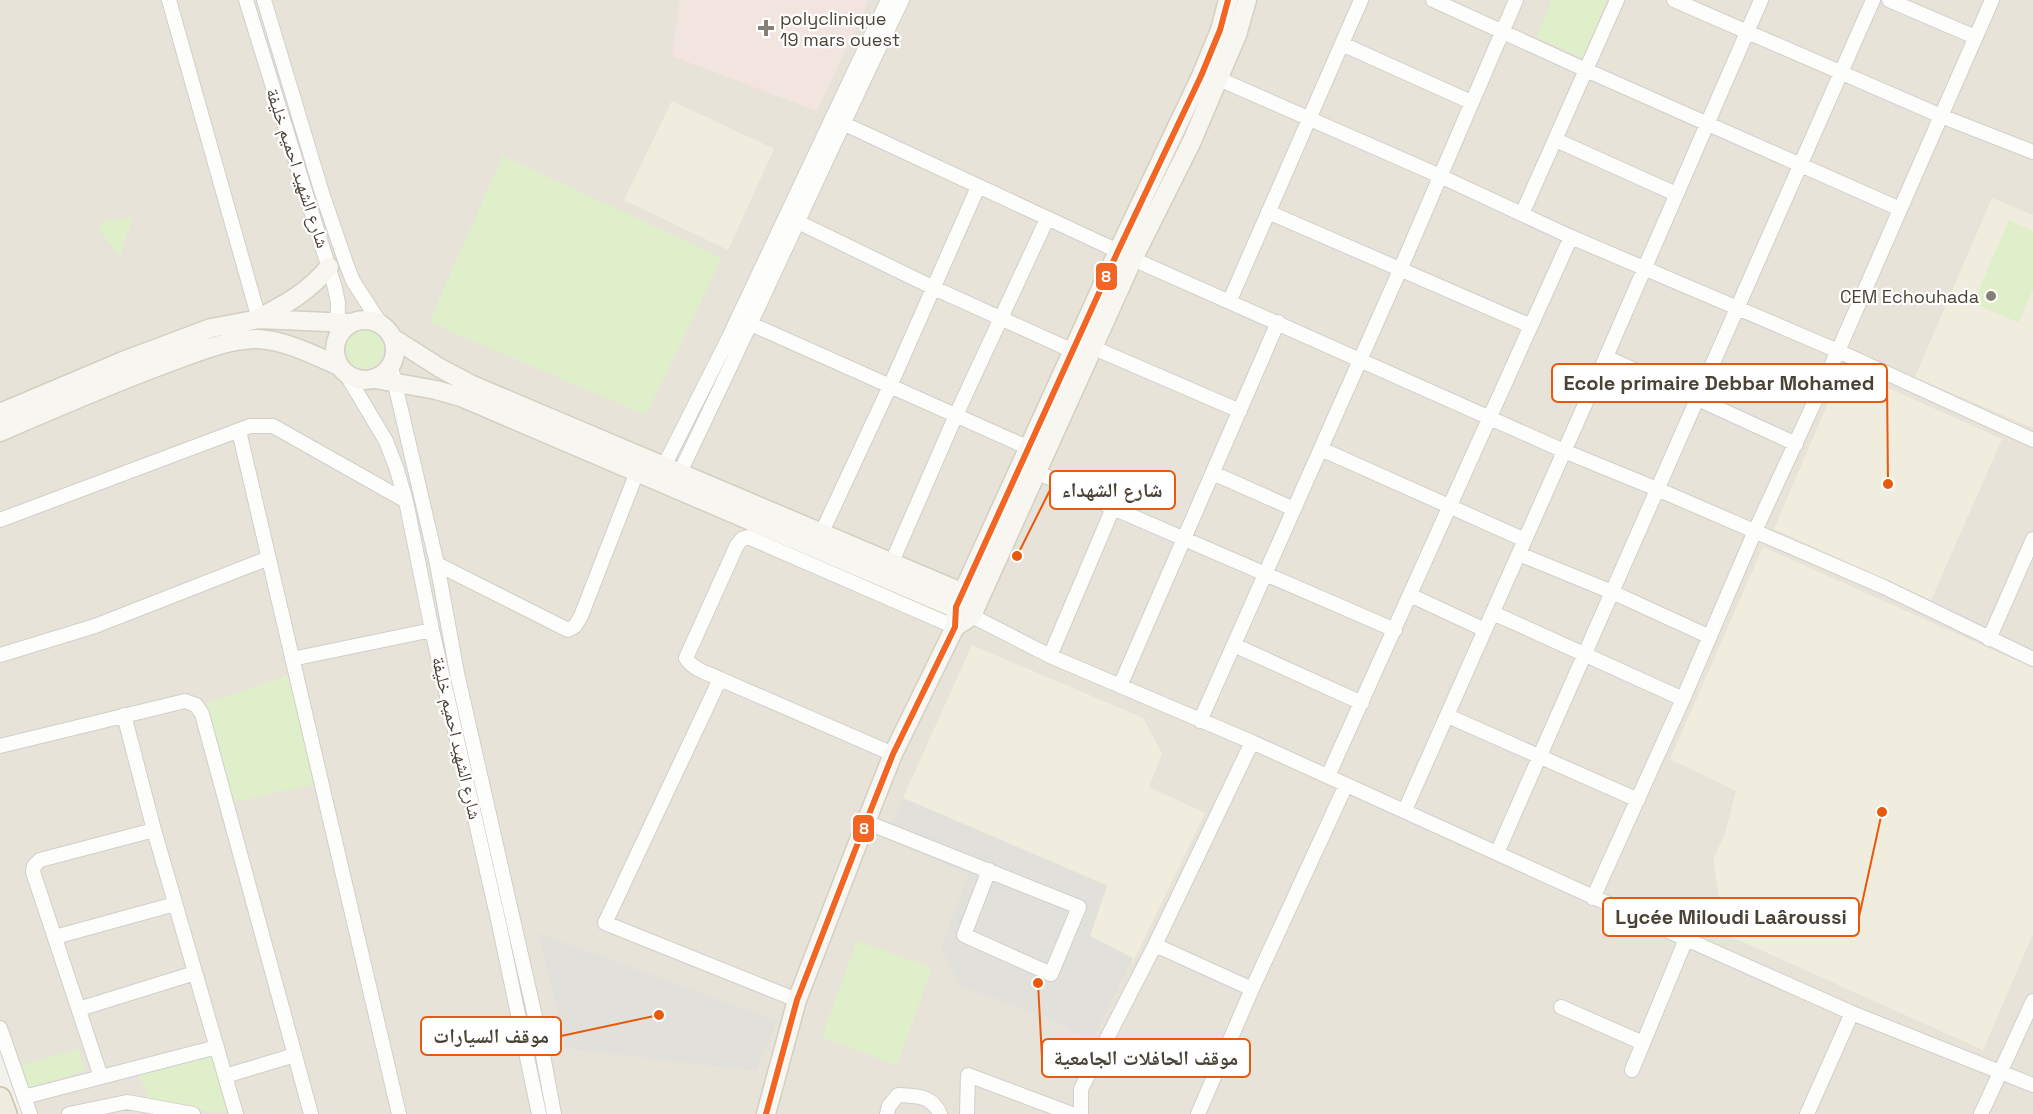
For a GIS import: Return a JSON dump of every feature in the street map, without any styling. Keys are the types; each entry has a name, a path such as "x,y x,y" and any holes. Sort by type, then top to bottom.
{"highway":[{"path":"0,1098 6,1114"}],"main road":[{"path":"766,1114 797,1000 893,754 955,627 1037,472 1094,348 1126,255 1220,30 1227,0"},
{"path":"968,604 1029,448 1073,351 1192,141 1220,79 1237,35 1247,0"},
{"path":"259,319 298,297 316,283 329,267"},
{"path":"0,413 123,361 211,328 259,319 342,327 366,320 380,324 393,338 395,348 392,374"},
{"path":"342,327 334,347 335,357 343,370"},
{"path":"393,338 470,384 892,562 968,604"},
{"path":"0,432 130,376 207,349 255,339 276,342 343,370 360,380 392,374 454,395 637,472 968,604"}],"street":[{"path":"169,0 259,319"},
{"name":"شارع الشهيد احميم خليفة","path":"246,0 329,267 342,327"},
{"name":"شارع الشهيد احميم خليفة","path":"264,0 322,193 345,259 353,281 380,324"},
{"path":"672,469 752,324 798,222 837,121 888,0"},
{"path":"672,469 728,339 837,121 902,0"},
{"path":"1230,300 1361,0"},
{"path":"1433,0 1900,209"},
{"path":"1200,721 1361,359 1516,0"},
{"path":"1522,214 1617,0"},
{"path":"1674,0 1941,116 2033,152"},
{"path":"1405,810 1761,0"},
{"path":"1497,854 1873,0"},
{"path":"1889,0 1975,37"},
{"path":"1593,898 1992,0"},
{"path":"1342,44 1472,102"},
{"path":"1220,79 1440,176 1571,237 1838,351 2033,440"},
{"path":"837,121 1126,255 1564,451 1884,587 2033,659"},
{"path":"1556,140 1676,194"},
{"path":"822,532 890,386 978,187"},
{"path":"1268,212 1531,326"},
{"path":"892,562 956,415 1047,219"},
{"path":"798,222 934,288 1073,351"},
{"path":"1328,776 1571,237"},
{"path":"1120,686 1278,322"},
{"path":"752,324 1029,448"},
{"path":"1094,348 1240,411"},
{"path":"1606,357 1796,444"},
{"name":"شارع الشهيد احميم خليفة","path":"343,370 386,441 406,501 432,630 499,924 539,1114"},
{"name":"شارع الشهيد احميم خليفة","path":"392,374 437,564 460,684 539,1034 554,1114"},
{"path":"0,520 259,425 273,426 406,501"},
{"path":"238,431 399,1114"},
{"path":"1321,450 1525,540"},
{"path":"437,564 568,630 575,626 581,616 637,472"},
{"path":"1037,472 1113,508 1395,630"},
{"path":"1214,473 1294,509"},
{"path":"1050,656 1113,508"},
{"path":"893,754 690,664 686,658 736,545 748,537 955,627"},
{"path":"1989,639 2033,539"},
{"path":"1519,554 1612,592 1710,637"},
{"path":"0,655 95,626 269,558"},
{"path":"1410,596 1485,630"},
{"path":"968,604 992,626 1050,656 1405,810 1593,898 1852,1013 2033,1085"},
{"path":"1493,613 1683,699"},
{"path":"292,659 432,630"},
{"path":"1234,645 1362,703"},
{"path":"720,679 605,923 797,1000"},
{"path":"0,746 184,700 196,705 202,714 311,1114"},
{"path":"124,715 154,830 237,1114"},
{"path":"1448,716 1638,800"},
{"path":"1081,1114 1081,1089 1155,945 1252,742"},
{"path":"1198,1114 1252,989 1346,784"},
{"path":"866,822 989,870 1079,907 1051,974 964,935 989,870"},
{"path":"101,1077 33,872 36,863 40,860 154,830"},
{"path":"55,937 175,904"},
{"path":"1632,1070 1686,939"},
{"path":"1155,945 1252,989"},
{"path":"79,1009 195,973"},
{"path":"1981,1114 2033,1001"},
{"path":"1561,1007 1643,1043"},
{"path":"1807,1114 1852,1013"},
{"path":"0,1028 30,1114"},
{"path":"24,1097 217,1047"},
{"path":"225,1076 295,1055"},
{"path":"967,1114 968,1075 1072,1114"},
{"path":"887,1114 889,1106 898,1095 922,1097 932,1101 940,1114"},
{"path":"69,1114 127,1102 193,1114"}],"shaded area":[{"path":"0,0 2033,0 2033,1114 25,1114 0,1044"},
{"name":"polyclinique 19 mars ouest","path":"680,0 869,0 817,111 672,56"},
{"path":"672,101 774,149 728,250 624,200"},
{"name":"CEM Echouhada","path":"1992,198 2033,215 2033,428 1915,377"},
{"path":"1843,368 2002,439 1931,600 1774,529"},
{"path":"1763,547 2033,668 2033,934 1983,1050 1725,934 1713,860 1725,833 1736,791 1670,759"},
{"path":"972,645 1143,718 1162,753 1149,787 1205,813 1133,962 1085,939 1107,885 903,798"},
{"path":"903,798 1107,886 1090,936 1133,958 1092,1041 1045,1017 961,986 941,948 969,874 886,839"},
{"path":"538,933 777,1021 756,1071 566,1048"}],"green space":[{"path":"1552,0 1607,0 1582,58 1536,37"},
{"path":"503,156 722,258 646,415 429,322"},
{"path":"133,217 120,257 99,229 101,222"},
{"path":"2009,220 2033,231 2033,289 2019,323 1973,303"},
{"path":"363,328 378,334 384,349 378,364 363,370 348,364 342,349 348,334"},
{"path":"289,675 317,784 232,802 206,703"},
{"path":"857,941 932,968 897,1065 822,1037"},
{"path":"79,1049 84,1071 28,1088 22,1065"},
{"path":"214,1050 233,1114 152,1104 136,1068"}],"transit line":[{"name":"8","path":"766,1114 797,1000 893,754 955,627 956,607 1118,251 1201,76 1220,30 1228,0"}],"place":[{"name":"polyclinique 19 mars ouest","path":"766,28"},
{"name":"CEM Echouhada","path":"1991,296"},
{"name":"Ecole primaire Debbar Mohamed","path":"1888,484"},
{"name":"شارع الشهداء","path":"1017,556"},
{"name":"Lycée Miloudi Laâroussi","path":"1882,812"},
{"name":"موقف الحافلات الجامعية","path":"1038,983"},
{"name":"موقف السيارات","path":"659,1015"}]}
